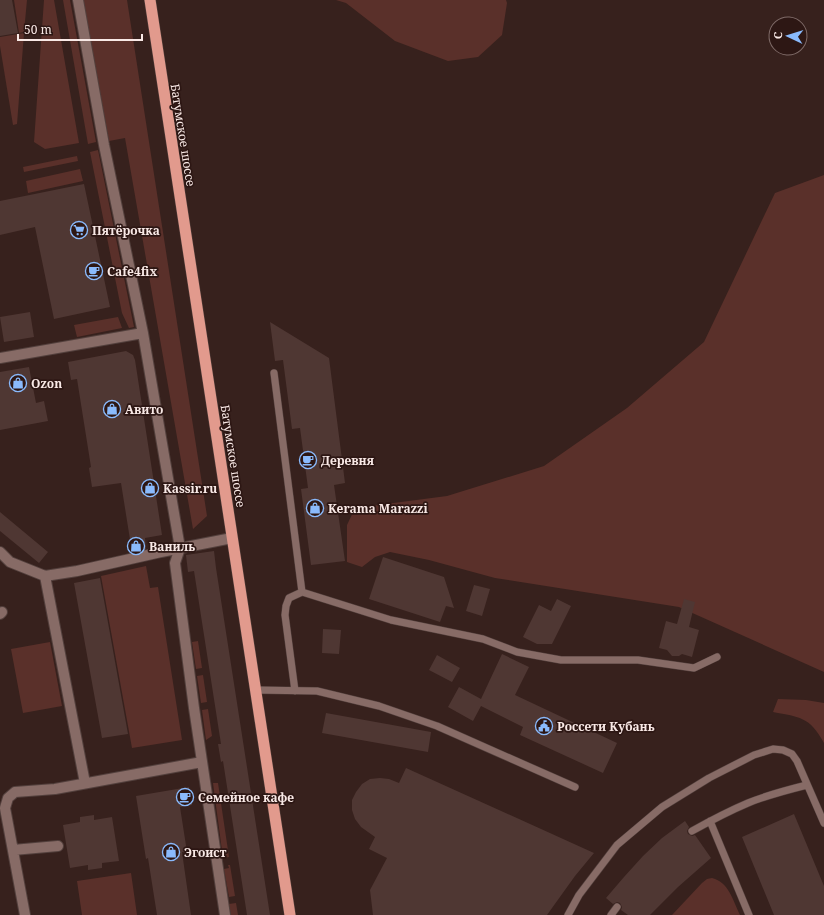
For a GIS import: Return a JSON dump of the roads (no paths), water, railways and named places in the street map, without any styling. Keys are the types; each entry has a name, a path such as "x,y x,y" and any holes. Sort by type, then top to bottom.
{"highway":[{"name":"Батумское шоссе","path":"150,0 290,915"}],"street":[{"path":"78,0 104,145 143,334 180,548 175,563 224,915"},
{"path":"0,358 143,334"},
{"path":"0,552 10,562 45,576 77,572 180,548 232,538"},
{"path":"45,576 85,783"},
{"path":"25,915 5,808 8,798 15,792 55,789 202,762"},
{"path":"13,850 58,846"}],"lane":[{"path":"274,373 302,592"},
{"path":"295,691 285,615 289,598 302,592 390,620 483,639 517,652 561,660 638,660 694,668 717,657"},
{"path":"256,690 317,691 378,706 437,726 575,787"},
{"path":"568,915 579,895 617,845 662,807 709,778 754,755 773,749 783,750 792,754 797,761 824,823"},
{"path":"692,831 749,803 807,785"},
{"path":"710,821 749,915"},
{"path":"611,915 617,907"}],"place":[{"name":"Пятёрочка","path":"79,230"},
{"name":"Cafe4fix","path":"94,271"},
{"name":"Ozon","path":"18,383"},
{"name":"Авито","path":"112,409"},
{"name":"Деревня","path":"308,460"},
{"name":"Kassir.ru","path":"150,488"},
{"name":"Kerama Marazzi","path":"315,508"},
{"name":"Ваниль","path":"136,546"},
{"name":"Россети Кубань","path":"544,726"},
{"name":"Семейное кафе","path":"185,797"},
{"name":"Эгоист","path":"171,852"}]}
